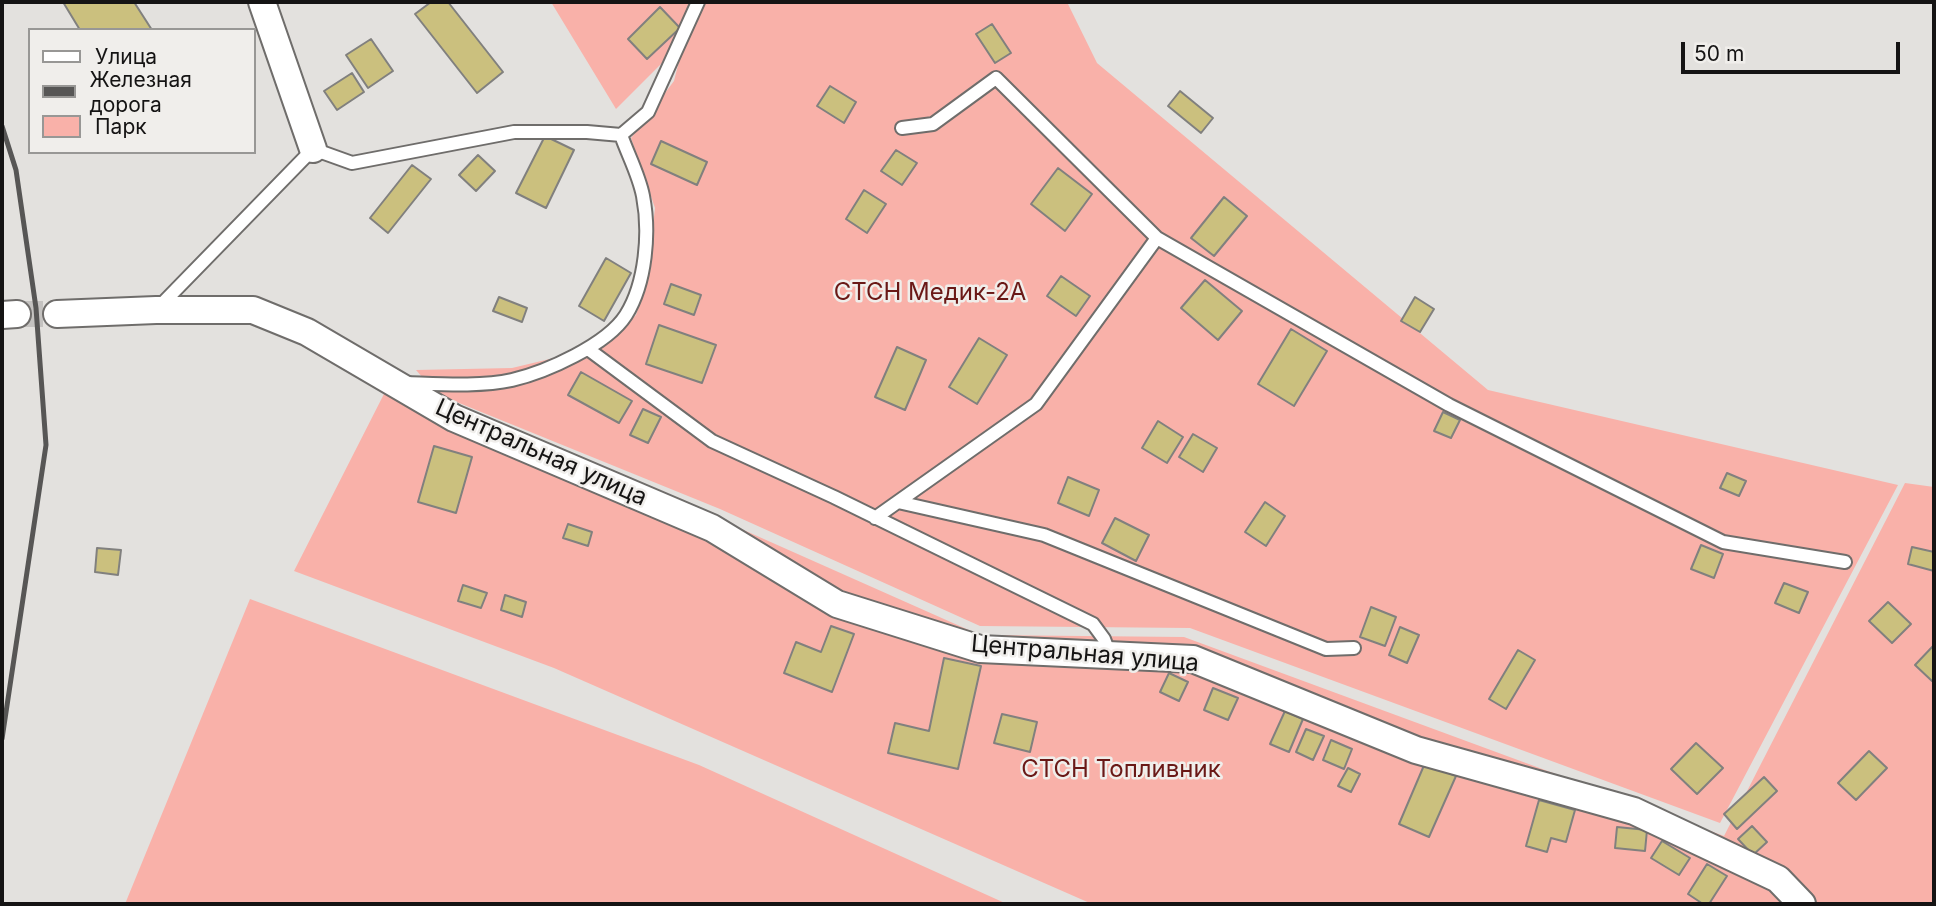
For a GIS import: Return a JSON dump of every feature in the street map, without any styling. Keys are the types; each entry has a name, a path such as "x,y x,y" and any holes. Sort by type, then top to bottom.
{"street":[{"path":"262,2 313,149"},
{"name":"Центральная улица","path":"57,314 253,310 307,331 454,418 712,528 837,604 980,649 1194,659 1416,751 1634,811 1778,879 1802,904"}],"lane":[{"path":"156,310 313,149 352,163 514,132 621,135 648,112 698,2"},
{"path":"902,128 933,124 996,78 1157,238 1449,405 1723,542 1845,562"},
{"path":"394,383 511,381 547,369 587,349 625,315 642,275 646,235 643,194 621,135"},
{"path":"876,518 1037,404 1157,238"},
{"path":"587,349 712,441 1093,624 1104,639 1110,655"},
{"path":"898,502 1044,535 1326,649 1354,648"}],"green space":[{"path":"551,2 691,2 662,63 616,109"},
{"name":"СТСН Медик-2А","path":"694,2 1067,2 1097,63 1488,390 1898,485 1720,823 1190,628 980,626 720,509 437,394 416,370 512,368 600,347 636,315 647,279 655,208 631,138 674,81"},
{"name":"СТСН Топливник","path":"385,392 568,452 980,635 1184,637 1724,836 1905,483 1934,487 1934,904 1092,904 554,668 294,571"},
{"path":"250,599 699,765 1007,904 125,904"}],"building":[{"path":"63,2 134,2 151,28 79,28"},
{"path":"431,2 448,2 503,72 477,93 415,14"},
{"path":"660,7 680,28 647,59 628,39"},
{"path":"992,24 1011,53 995,63 976,34"},
{"path":"371,39 393,71 368,88 346,55"},
{"path":"352,73 364,92 337,110 324,91"},
{"path":"830,86 856,102 844,123 817,106"},
{"path":"1180,91 1213,118 1201,133 1168,106"},
{"path":"545,136 574,150 546,208 516,193"},
{"path":"661,141 707,162 697,185 651,164"},
{"path":"896,150 917,163 902,185 881,171"},
{"path":"478,155 495,171 476,191 459,175"},
{"path":"412,165 431,179 388,233 370,218"},
{"path":"1058,168 1092,194 1065,231 1031,204"},
{"path":"864,190 886,204 867,233 846,219"},
{"path":"1224,197 1247,216 1214,256 1191,238"},
{"path":"606,258 631,273 604,321 579,306"},
{"path":"1061,276 1090,296 1076,316 1047,296"},
{"path":"1205,280 1242,311 1218,340 1181,308"},
{"path":"671,284 701,295 694,315 664,304"},
{"path":"499,297 527,308 522,322 493,311"},
{"path":"1415,297 1434,309 1420,332 1401,321"},
{"path":"659,325 716,345 702,383 646,364"},
{"path":"1291,329 1327,351 1294,406 1258,384"},
{"path":"979,338 1007,355 977,404 949,387"},
{"path":"897,347 926,360 905,410 875,397"},
{"path":"581,372 632,401 619,423 568,395"},
{"path":"643,409 661,417 648,443 630,435"},
{"path":"1443,412 1460,420 1451,438 1434,431"},
{"path":"1158,421 1183,437 1167,463 1142,448"},
{"path":"1193,434 1217,448 1203,472 1179,457"},
{"path":"434,446 472,457 456,513 418,502"},
{"path":"1727,473 1746,481 1739,496 1720,488"},
{"path":"1068,477 1099,490 1089,516 1058,503"},
{"path":"1265,502 1285,516 1266,546 1245,532"},
{"path":"1115,518 1149,535 1136,561 1102,543"},
{"path":"568,524 592,532 588,546 563,538"},
{"path":"1701,545 1723,554 1714,578 1691,569"},
{"path":"1912,547 1934,552 1934,571 1908,564"},
{"path":"97,548 121,550 118,575 95,572"},
{"path":"1784,583 1808,592 1799,613 1775,603"},
{"path":"463,585 487,593 481,608 458,601"},
{"path":"505,595 526,602 522,617 501,610"},
{"path":"1888,602 1911,624 1892,643 1869,621"},
{"path":"1371,607 1396,617 1385,646 1360,637"},
{"path":"831,626 854,634 832,692 784,673 796,642 821,652"},
{"path":"1400,627 1419,635 1407,663 1389,655"},
{"path":"1934,645 1934,679 1932,681 1915,665"},
{"path":"1518,650 1535,660 1506,709 1489,699"},
{"path":"944,658 981,666 958,769 888,753 895,723 929,731"},
{"path":"1169,673 1188,682 1179,701 1160,692"},
{"path":"1213,688 1238,698 1228,720 1204,710"},
{"path":"1285,711 1303,719 1289,752 1270,744"},
{"path":"1002,714 1037,722 1030,752 994,743"},
{"path":"1306,729 1324,736 1313,760 1296,752"},
{"path":"1331,740 1352,749 1344,769 1323,760"},
{"path":"1696,743 1723,768 1697,794 1671,769"},
{"path":"1869,751 1887,768 1856,800 1838,783"},
{"path":"1425,763 1456,776 1429,837 1399,824"},
{"path":"1348,768 1360,774 1351,792 1338,786"},
{"path":"1764,777 1777,791 1737,829 1724,814"},
{"path":"1539,800 1575,810 1566,842 1551,838 1547,852 1526,846"},
{"path":"1752,826 1767,842 1753,855 1738,839"},
{"path":"1617,827 1647,830 1645,851 1615,848"},
{"path":"1662,841 1690,858 1679,875 1651,858"},
{"path":"1707,864 1727,876 1709,904 1703,904 1688,894"}],"tunnel":[{"path":"17,314 57,314"}],"railway":[{"path":"2,126 16,170 36,308 46,445 2,739"}]}
